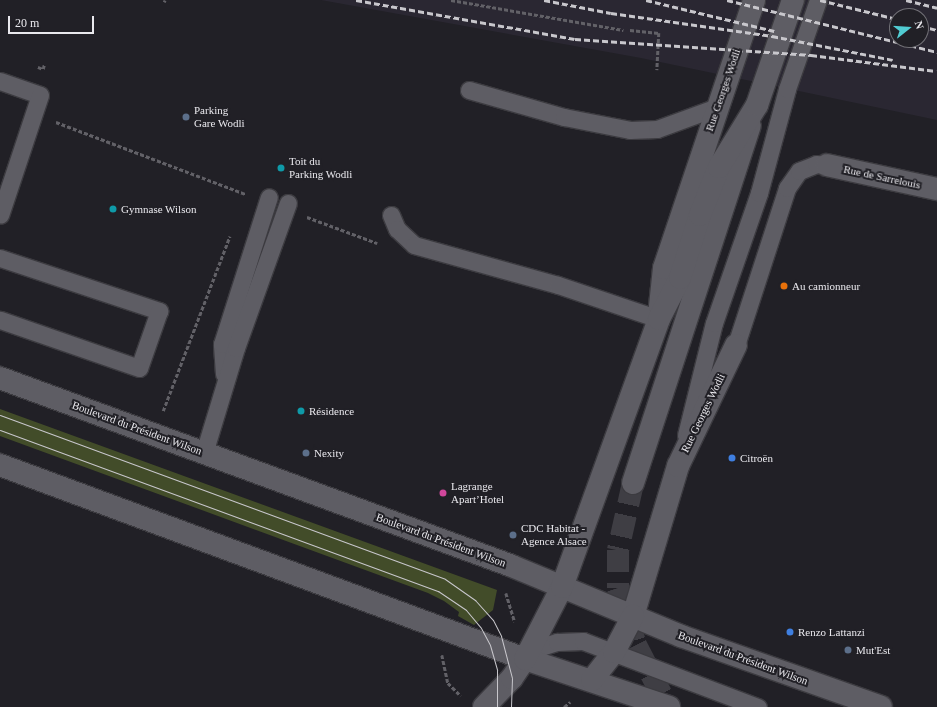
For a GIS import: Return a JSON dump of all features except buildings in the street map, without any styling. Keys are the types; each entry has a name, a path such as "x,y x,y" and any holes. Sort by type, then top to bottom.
{"main road":[{"name":"Rue Georges Wodli","path":"659,319 664,268 754,0"},
{"path":"633,482 793,0"},
{"path":"484,707 512,678 525,659 562,586 659,319 680,278 700,215 719,167 757,105"},
{"name":"Rue de Sarrelouis","path":"827,165 937,189"},
{"name":"Rue Georges Wodli","path":"592,680 614,652 633,616 678,466 736,345"},
{"name":"Boulevard du Président Wilson","path":"0,378 562,586 681,636 881,707"},
{"path":"0,465 446,628 525,659 592,680 669,707"}],"lane":[{"path":"678,466 714,323 759,193 787,89 818,0"},
{"path":"0,81 40,95 0,215"},
{"path":"469,90 564,117 630,130 657,129 717,107"},
{"name":"Rue Georges Wodli","path":"736,345 787,188 800,171 816,164 827,165"},
{"path":"224,384 222,344 268,199"},
{"path":"204,453 224,384 294,208"},
{"path":"391,215 397,229 414,245 558,285 659,319"},
{"path":"0,258 159,311 139,368 0,320"},
{"path":"525,659 535,649 557,642 583,641 758,707"}],"path":[{"path":"451,0 623,30"},
{"path":"630,30 659,33 657,70"},
{"path":"35,110 66,127 246,194 268,199"},
{"path":"243,201 248,189"},
{"path":"294,208 384,245"},
{"path":"160,419 232,230"},
{"path":"446,628 442,657 448,683 462,697"}],"shaded area":[{"path":"321,0 937,0 937,120 641,58"}],"green space":[{"path":"0,409 497,590 493,610 474,625 458,616 459,612 444,601 428,593 0,436"}],"tunnel":[{"path":"633,483 618,550 618,588 636,645 668,707"}],"tram line":[{"path":"0,415 445,579 475,600 493,620 501,636 512,678 511,707"},
{"path":"0,430 438,591 466,610 481,628 490,645 497,670 497,707"}],"railway":[{"path":"356,0 575,39 811,55 936,71"},
{"path":"544,0 611,13 772,36 893,60"},
{"path":"646,0 774,31"},
{"path":"727,0 937,52"},
{"path":"820,0 889,17"},
{"path":"906,0 937,8"},
{"path":"929,28 937,30"}],"place":[{"name":"Parking Gare Wodli","path":"186,117"},
{"name":"Toit du Parking Wodli","path":"281,168"},
{"name":"Gymnase Wilson","path":"113,209"},
{"name":"Au camionneur","path":"784,286"},
{"name":"Résidence","path":"301,411"},
{"name":"Nexity","path":"306,453"},
{"name":"Citroën","path":"732,458"},
{"name":"Lagrange Apart’Hotel","path":"443,493"},
{"name":"CDC Habitat - Agence Alsace","path":"513,535"},
{"name":"Renzo Lattanzi","path":"790,632"},
{"name":"Mut'Est","path":"848,650"}]}
